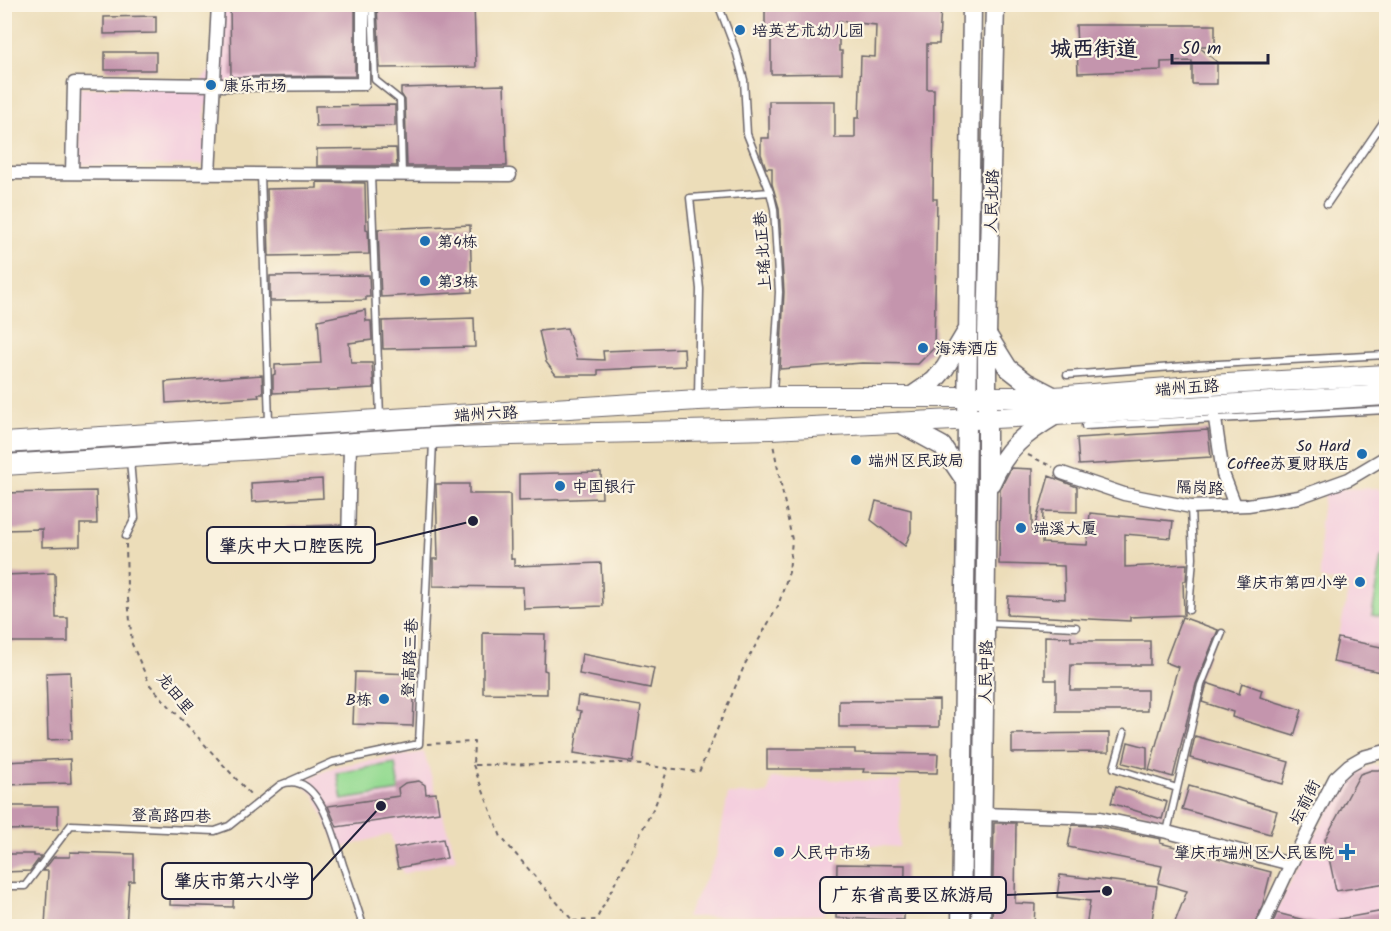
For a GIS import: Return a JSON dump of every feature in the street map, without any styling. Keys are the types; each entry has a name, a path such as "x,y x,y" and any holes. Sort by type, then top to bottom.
{"main road":[{"name":"人民北路","path":"967,419 972,4"},
{"name":"人民北路","path":"987,418 995,4"},
{"path":"912,396 934,381 956,352 968,330"},
{"path":"968,349 987,342 1008,368 1055,406 1013,446 999,463 987,490"},
{"name":"端州五路","path":"967,419 987,418 1193,386 1386,375"},
{"name":"端州五路","path":"967,396 1055,406 1386,395"},
{"name":"端州六路","path":"4,443 698,400 773,397 967,396"},
{"name":"人民中路","path":"981,927 987,418"},
{"name":"端州六路","path":"4,465 433,438 771,429 967,419"},
{"name":"人民中路","path":"961,927 967,419"},
{"path":"898,422 942,446 966,480"},
{"path":"4,434 27,443"}],"street":[{"path":"209,174 218,4"},
{"path":"72,174 74,83 363,84 363,4"},
{"path":"4,173 510,175"},
{"path":"1215,419 1223,474 1235,505"},
{"path":"348,550 350,444"},
{"name":"隔岗路","path":"1062,473 1124,494 1191,507 1235,505 1299,497 1349,479 1386,457"},
{"name":"坛前街","path":"1262,927 1335,778 1349,765 1363,757 1386,751"},
{"path":"983,813 1100,818 1167,832 1291,864"}],"lane":[{"path":"372,4 375,80 400,100 402,175"},
{"name":"上瑶北正巷","path":"718,4 744,80 747,134 770,192 774,209 779,292 773,397"},
{"path":"1327,204 1386,118"},
{"path":"261,174 269,427"},
{"path":"371,175 380,420"},
{"path":"698,400 700,289 690,198 770,192"},
{"path":"1067,375 1386,355"},
{"path":"1085,426 1386,410"},
{"name":"登高路三巷","path":"419,744 433,438"},
{"path":"126,536 135,518 129,457"},
{"path":"1189,610 1193,558 1191,507"},
{"path":"986,623 1076,627"},
{"path":"1167,832 1202,685 1222,633"},
{"path":"1124,732 1114,768 1177,788"},
{"path":"289,781 333,762 419,744"},
{"path":"289,781 299,782 315,795 328,817 363,927"},
{"name":"登高路四巷","path":"4,886 25,886 71,825 215,831 230,826 280,785 289,781"}],"path":[{"path":"473,765 625,763 699,772 746,664 778,606 789,572 792,540 771,429"},
{"path":"1013,446 1062,473"},
{"name":"龙田里","path":"126,536 127,587 132,644 150,685 259,804"},
{"path":"419,744 474,742 473,765 501,837 573,921 573,927"},
{"path":"573,921 596,920 656,803 668,768"}],"shaded area":[{"name":"康乐市场","path":"221,5 361,5 361,82 228,82 205,107 205,165 79,165 79,88 193,88 221,60"},
{"name":"肇庆市第四小学","path":"1378,488 1386,493 1386,673 1333,664 1349,587 1320,578 1320,523 1325,489"},
{"path":"424,752 456,859 403,874 390,834 338,849 315,795 299,782 337,766"},
{"name":"肇庆市端州区人民医院","path":"1373,765 1386,767 1386,926 1268,926 1346,777"},
{"name":"人民中市场","path":"771,778 901,781 899,847 845,844 839,859 833,899 824,899 824,915 686,917 716,857 728,794 768,794"}],"green space":[{"path":"1382,558 1386,558 1386,618 1372,615"},
{"path":"395,763 399,791 342,800 337,773"}],"building":[{"path":"230,4 355,4 355,76 231,77"},
{"path":"377,4 474,4 476,67 380,68"},
{"path":"941,4 939,44 927,44 927,89 934,89 933,199 937,199 934,348 918,364 862,363 780,369 784,292 779,208 772,184 772,168 766,168 761,154 761,138 769,138 769,101 835,101 835,138 855,138 855,118 859,118 861,56 875,57 876,25 839,21 842,73 771,74 771,33 765,33 765,6"},
{"path":"156,16 156,33 104,34 104,17"},
{"path":"1076,25 1215,25 1215,46 1198,46 1217,62 1217,84 1192,84 1192,61 1161,62 1161,70 1078,73"},
{"path":"105,52 156,52 156,70 105,70"},
{"path":"504,85 507,166 407,166 405,100 401,94 401,88"},
{"path":"395,105 395,126 316,127 315,106"},
{"path":"396,148 397,166 317,166 317,149"},
{"path":"317,182 365,183 369,254 269,256 267,189 317,188"},
{"path":"470,225 472,292 381,297 378,229"},
{"path":"369,275 370,297 366,297 366,300 270,301 270,276"},
{"path":"365,310 366,321 371,321 372,340 349,343 351,363 372,363 374,388 273,393 275,365 321,363 318,320"},
{"path":"474,318 475,347 383,349 382,321"},
{"path":"567,328 577,359 604,360 603,351 684,348 685,366 598,370 598,375 556,375 546,362 539,331"},
{"path":"262,375 263,394 258,394 259,397 166,403 165,382"},
{"path":"1208,430 1211,457 1079,465 1077,438"},
{"path":"1011,468 1032,469 1032,535 1049,476 1077,487 1077,512 1043,511 1042,543 1087,545 1090,513 1173,521 1171,538 1125,534 1125,567 1187,564 1186,581 1183,581 1184,615 1130,617 1130,621 1007,615 1008,596 1065,599 1064,566 999,564 1000,489"},
{"name":"中国银行","path":"601,472 602,498 519,501 519,474"},
{"path":"322,479 323,498 252,502 251,483"},
{"path":"436,484 469,484 469,494 510,494 511,559 514,559 514,566 601,563 603,606 524,609 523,587 433,586 433,559 438,559"},
{"path":"96,491 97,524 80,524 80,546 42,547 42,529 4,530 4,493"},
{"path":"876,501 911,510 911,532 905,546 871,520"},
{"path":"340,525 340,547 287,548 287,527"},
{"path":"55,573 56,618 68,618 68,642 4,642 4,575"},
{"path":"1182,617 1218,630 1196,684 1173,777 1149,770 1178,667 1165,662"},
{"path":"483,633 545,634 544,670 547,671 547,694 483,693"},
{"path":"1045,636 1071,637 1071,641 1150,641 1150,665 1071,665 1070,690 1147,690 1147,711 1056,711 1056,680 1045,680"},
{"path":"1338,638 1386,648 1386,673 1333,662"},
{"path":"582,654 654,668 650,688 579,674"},
{"path":"70,672 72,739 48,740 46,673"},
{"name":"B栋","path":"355,672 415,674 413,726 353,724"},
{"path":"1207,683 1239,694 1242,683 1262,690 1260,697 1302,710 1294,736 1232,717 1233,712 1202,702"},
{"path":"578,696 641,706 633,762 574,753 581,711 576,710"},
{"path":"939,700 939,727 839,727 839,701"},
{"path":"1109,733 1109,752 1012,753 1012,734"},
{"path":"1195,736 1289,762 1283,784 1190,758"},
{"path":"1128,742 1147,747 1147,769 1123,763"},
{"path":"767,749 855,749 855,753 938,754 937,773 863,772 864,769 767,769"},
{"path":"70,759 71,783 4,785 4,762"},
{"path":"1372,770 1386,770 1386,883 1336,891 1325,839 1360,774"},
{"path":"419,781 425,785 426,794 436,793 439,812 337,827 328,806 399,796 398,788 405,783"},
{"path":"1116,786 1167,802 1162,819 1111,803"},
{"path":"1189,786 1277,811 1270,834 1182,809"},
{"path":"4,806 58,806 58,829 4,830"},
{"path":"994,823 1016,823 1015,903 1035,904 1034,927 992,926"},
{"path":"1072,825 1095,826 1161,839 1160,843 1271,872 1254,927 1173,927 1187,891 1158,883 1162,866 1068,847"},
{"path":"443,839 447,858 398,868 394,848"},
{"path":"70,852 134,854 134,881 129,881 126,927 45,927 48,871 43,871 54,857 70,857"},
{"path":"4,854 41,856 30,871 4,872"},
{"path":"837,864 905,865 904,920 836,918"},
{"path":"1060,875 1157,886 1151,927 1086,927 1090,901 1057,897"},
{"path":"171,883 234,885 233,907 170,905"},
{"path":"1384,911 1386,927 1329,927 1328,921"},
{"path":"1277,913 1316,923 1315,927 1271,927"}],"place":[{"name":"培英艺术幼儿园","path":"740,30"},
{"name":"康乐市场","path":"211,85"},
{"name":"第4栋","path":"425,241"},
{"name":"第3栋","path":"425,281"},
{"name":"海涛酒店","path":"923,348"},
{"name":"So Hard Coffee苏夏财联店","path":"1362,454"},
{"name":"端州区民政局","path":"856,460"},
{"name":"中国银行","path":"560,486"},
{"name":"肇庆中大口腔医院","path":"473,521"},
{"name":"端溪大厦","path":"1021,528"},
{"name":"肇庆市第四小学","path":"1360,582"},
{"name":"B栋","path":"384,699"},
{"name":"肇庆市第六小学","path":"381,806"},
{"name":"人民中市场","path":"779,852"},
{"name":"肇庆市端州区人民医院","path":"1347,852"},
{"name":"广东省高要区旅游局","path":"1107,891"}],"district":[{"name":"城西街道","path":"1094,48"}]}
